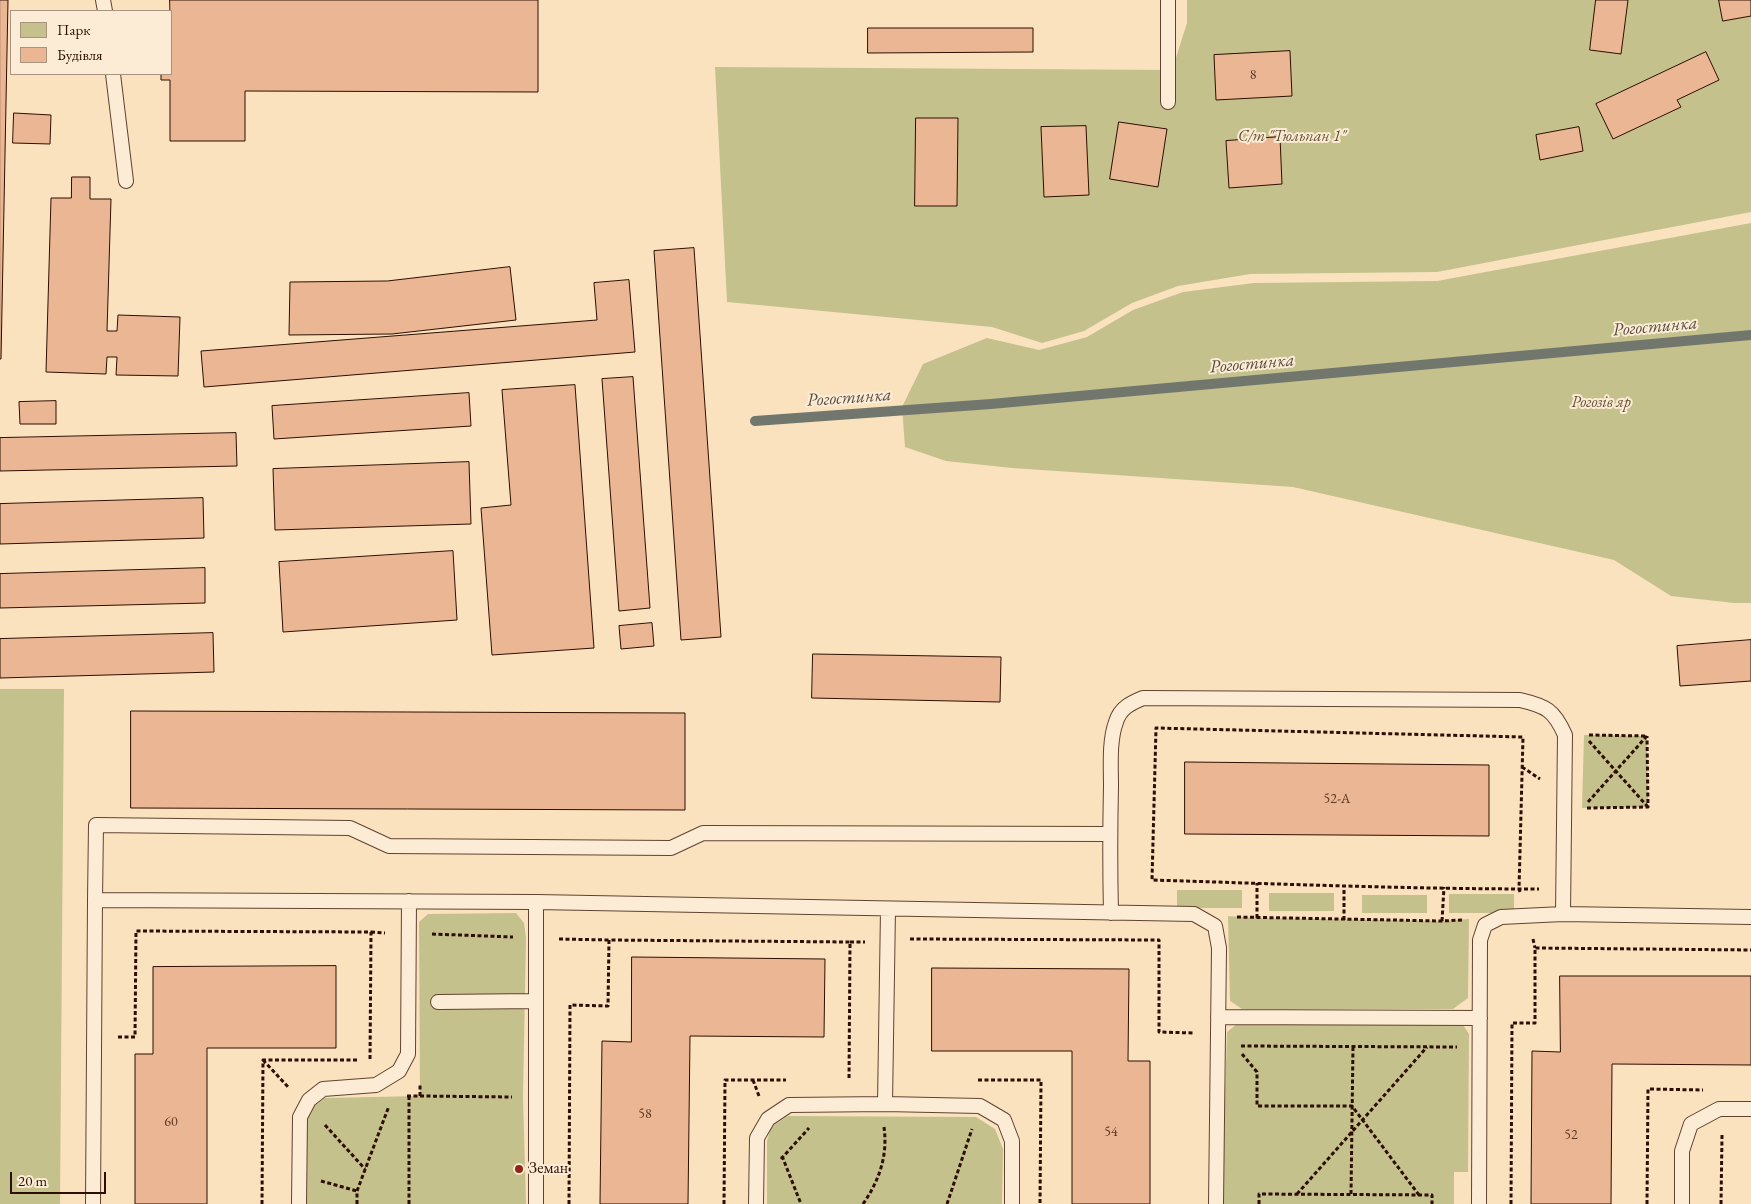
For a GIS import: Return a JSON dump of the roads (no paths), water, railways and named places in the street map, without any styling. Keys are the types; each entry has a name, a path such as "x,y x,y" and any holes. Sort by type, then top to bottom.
{"lane":[{"path":"1168,0 1168,102"},
{"path":"113,75 126,181"},
{"path":"1111,913 1112,738 1116,722 1122,711 1130,703 1144,698 1520,700 1540,705 1553,712 1560,722 1565,735 1564,914"},
{"path":"93,1204 96,826 350,828 389,846 671,848 703,833 1110,834"},
{"path":"95,900 536,902 1194,914 1215,926 1219,948 1216,1204"},
{"path":"299,1204 300,1118 309,1100 323,1090 376,1085 399,1071 408,1054 408,901"},
{"path":"536,902 536,1204"},
{"path":"885,1104 888,909"},
{"path":"1479,1204 1480,940 1486,925 1501,916 1564,914 1751,917"},
{"path":"438,1002 536,1000"},
{"path":"1218,1017 1480,1018"},
{"path":"756,1204 757,1138 768,1118 789,1105 885,1104 980,1106 1004,1120 1012,1141 1012,1204"},
{"path":"1682,1204 1682,1151 1691,1124 1719,1109 1751,1109"}],"waterway":[{"name":"Рогостинка","path":"755,421 991,404 1751,335"}],"place":[{"name":"Земан","path":"519,1169"}],"park label":[{"name":"С/т \"Тюльпан 1\"","path":"1292,137"},
{"name":"Рогозів яр","path":"1601,403"}]}
